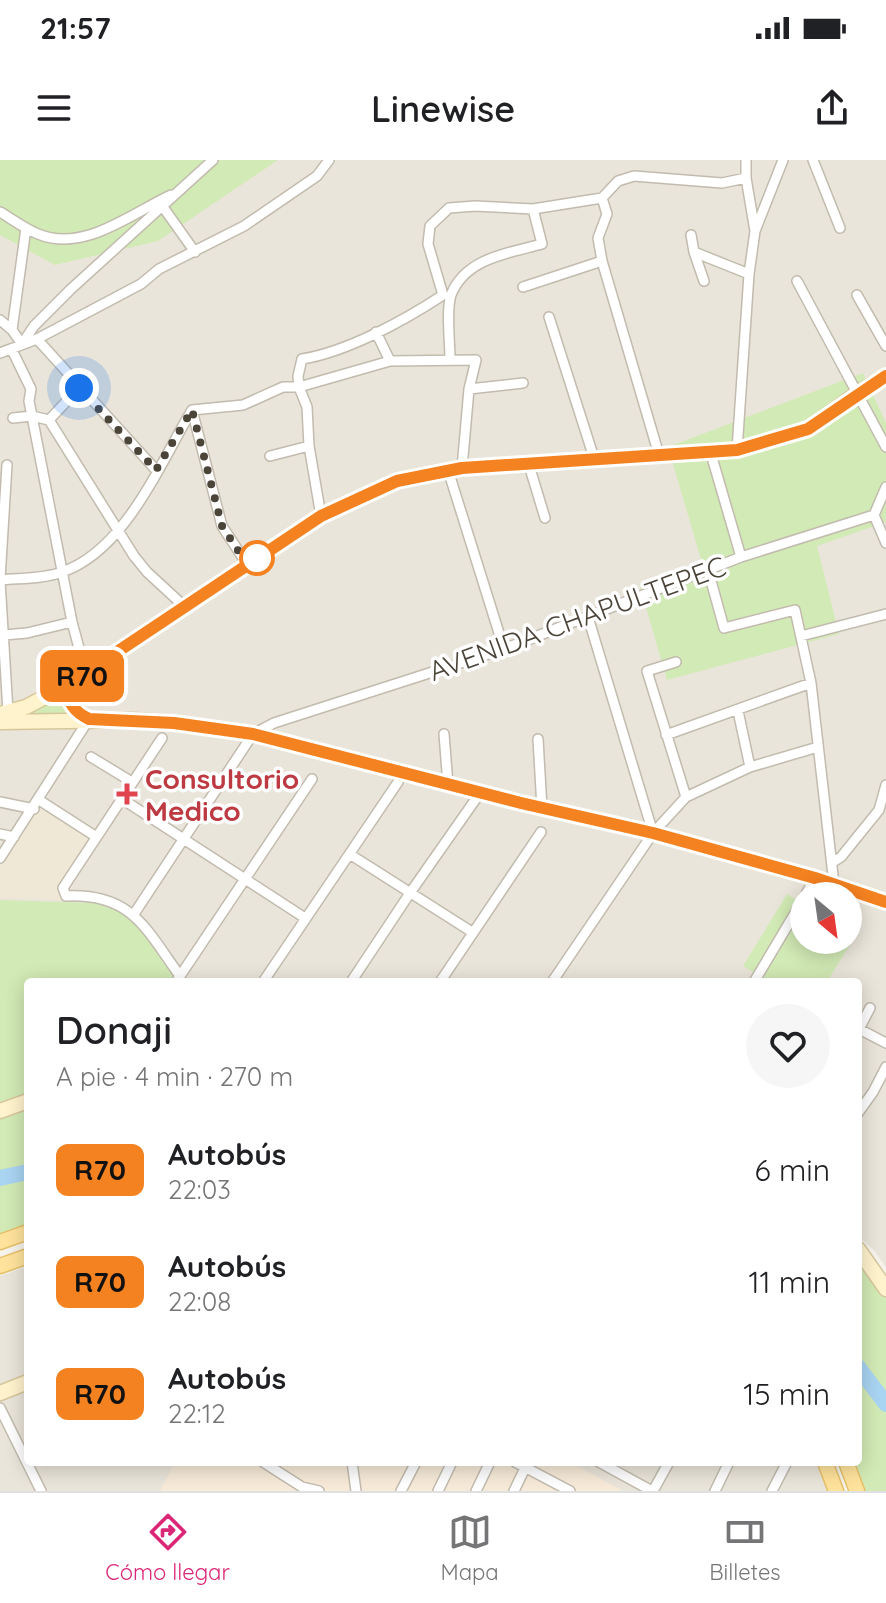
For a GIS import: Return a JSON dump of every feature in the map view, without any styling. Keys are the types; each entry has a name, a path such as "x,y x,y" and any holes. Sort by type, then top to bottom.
{"main road":[{"path":"0,1242 24,1233"},
{"path":"0,1266 24,1257"},
{"path":"826,1466 831,1488"},
{"path":"848,1466 857,1491"}],"street":[{"path":"0,353 37,339 141,284 159,269 244,226 317,176 329,160"},
{"path":"746,160 755,231"},
{"path":"737,450 749,274 755,231 783,160"},
{"path":"813,160 840,228"},
{"path":"17,347 71,289 163,207 208,162"},
{"path":"450,359 447,296 428,244 430,226 449,208 533,209 602,198 618,181 634,176 722,183 746,178"},
{"path":"0,212 26,228 48,237 68,240 88,237 181,190"},
{"path":"602,198 607,214 598,238 602,261 659,455"},
{"path":"163,207 195,252"},
{"path":"321,516 309,446 307,407 299,387 302,359 337,349 447,296 463,276 489,258 542,244 533,209"},
{"path":"26,228 12,330 31,389 29,401 62,573 86,674"},
{"path":"691,235 704,281"},
{"path":"694,252 749,274"},
{"path":"523,287 602,261"},
{"path":"797,281 886,447"},
{"path":"857,295 886,346"},
{"path":"549,317 594,458"},
{"path":"0,320 12,330"},
{"path":"376,332 390,361"},
{"path":"37,339 156,470"},
{"path":"192,410 243,405 283,387 299,387 390,361 476,360 455,469 504,649"},
{"path":"3,716 86,674 321,516 397,481 455,469 528,462 711,454 737,450 808,429 886,376"},
{"path":"469,389 523,383"},
{"path":"49,420 79,388"},
{"path":"0,580 62,573 93,555 119,531 145,493 192,410"},
{"path":"192,410 222,526 247,564"},
{"path":"13,418 32,416 49,420 134,556 185,607"},
{"path":"270,456 309,446"},
{"path":"711,454 741,557"},
{"path":"528,462 545,518"},
{"path":"3,716 4,635 0,580 7,465"},
{"path":"886,487 874,515 886,543"},
{"name":"AVENIDA CHAPULTEPEC","path":"253,734 274,723 504,649 741,557 874,515"},
{"path":"708,570 724,628 795,610 811,683 834,882"},
{"path":"801,636 886,614"},
{"path":"588,617 653,833"},
{"path":"4,635 72,622"},
{"path":"676,662 647,671 686,797"},
{"path":"666,735 811,683"},
{"path":"66,686 66,697 71,705 89,719"},
{"path":"738,711 750,767"},
{"path":"3,716 174,723 253,734 480,793 653,833 828,882"},
{"path":"0,858 89,719"},
{"path":"134,914 253,734"},
{"path":"444,734 448,785"},
{"path":"162,738 63,888 66,896 89,895 134,914 177,978"},
{"path":"538,739 542,808"},
{"path":"555,978 653,833 686,797 750,767 818,747"},
{"path":"91,757 132,782"},
{"path":"179,978 312,779"},
{"path":"266,978 398,782"},
{"path":"833,862 841,857 879,810 886,785"},
{"path":"354,978 480,793"},
{"path":"122,799 305,918"},
{"path":"0,802 36,804 95,836"},
{"path":"443,978 541,832"},
{"path":"0,834 14,837"},
{"path":"351,855 472,932"},
{"path":"813,882 815,878"},
{"path":"862,894 886,902"},
{"path":"756,978 790,922"},
{"path":"862,1023 870,1008"},
{"path":"862,1031 886,1043"},
{"path":"862,1105 873,1092 886,1067"},
{"path":"873,1092 886,1089"},
{"path":"0,1111 24,1102"},
{"path":"862,1255 886,1289"},
{"path":"0,1393 24,1384"},
{"path":"0,1408 24,1457"},
{"path":"29,1466 41,1491"},
{"path":"269,1466 302,1487 319,1491"},
{"path":"353,1466 356,1491"},
{"path":"401,1491 414,1466"},
{"path":"438,1491 450,1466"},
{"path":"476,1491 488,1466"},
{"path":"522,1466 553,1487 570,1491"},
{"path":"610,1466 653,1491 667,1466"},
{"path":"715,1491 727,1466"},
{"path":"772,1491 785,1466"},
{"path":"831,1488 848,1466"},
{"path":"514,1491 525,1468"}],"shaded area":[{"path":"0,160 886,160 886,1268 875,1251 862,1240 862,978 24,978 24,1000 0,1111"},
{"path":"40,806 91,839 60,884 64,900 0,898 0,865"},
{"path":"24,1267 24,1466 830,1466 837,1491 0,1491 0,1276"},
{"path":"173,1466 577,1466 623,1491 160,1491"}],"green space":[{"path":"0,160 278,160 158,241 55,265 0,235"},
{"path":"863,373 886,423 886,522 817,546 839,634 667,680 639,583 702,563 668,447"},
{"path":"64,683 75,717 0,719"},
{"path":"787,894 790,896 790,954 844,954 829,978 762,978 743,966"},
{"path":"0,900 95,903 131,916 174,978 24,978 24,1233 0,1242"},
{"path":"862,1258 886,1291 886,1491 857,1491 848,1466 862,1466"}],"waterway":[{"path":"0,1178 24,1173"},
{"path":"862,1372 886,1404"}],"bus line":[{"name":"R70","path":"886,376 808,429 737,450 462,468 397,481 321,516 247,564 66,686 66,697 81,715 89,719 174,723 253,734 521,803 653,833 815,878 886,902"}],"place":[{"name":"Consultorio Medico","path":"127,794"}],"route":[{"path":"79,388 156,470 192,410 222,526 247,564 257,558"}]}
